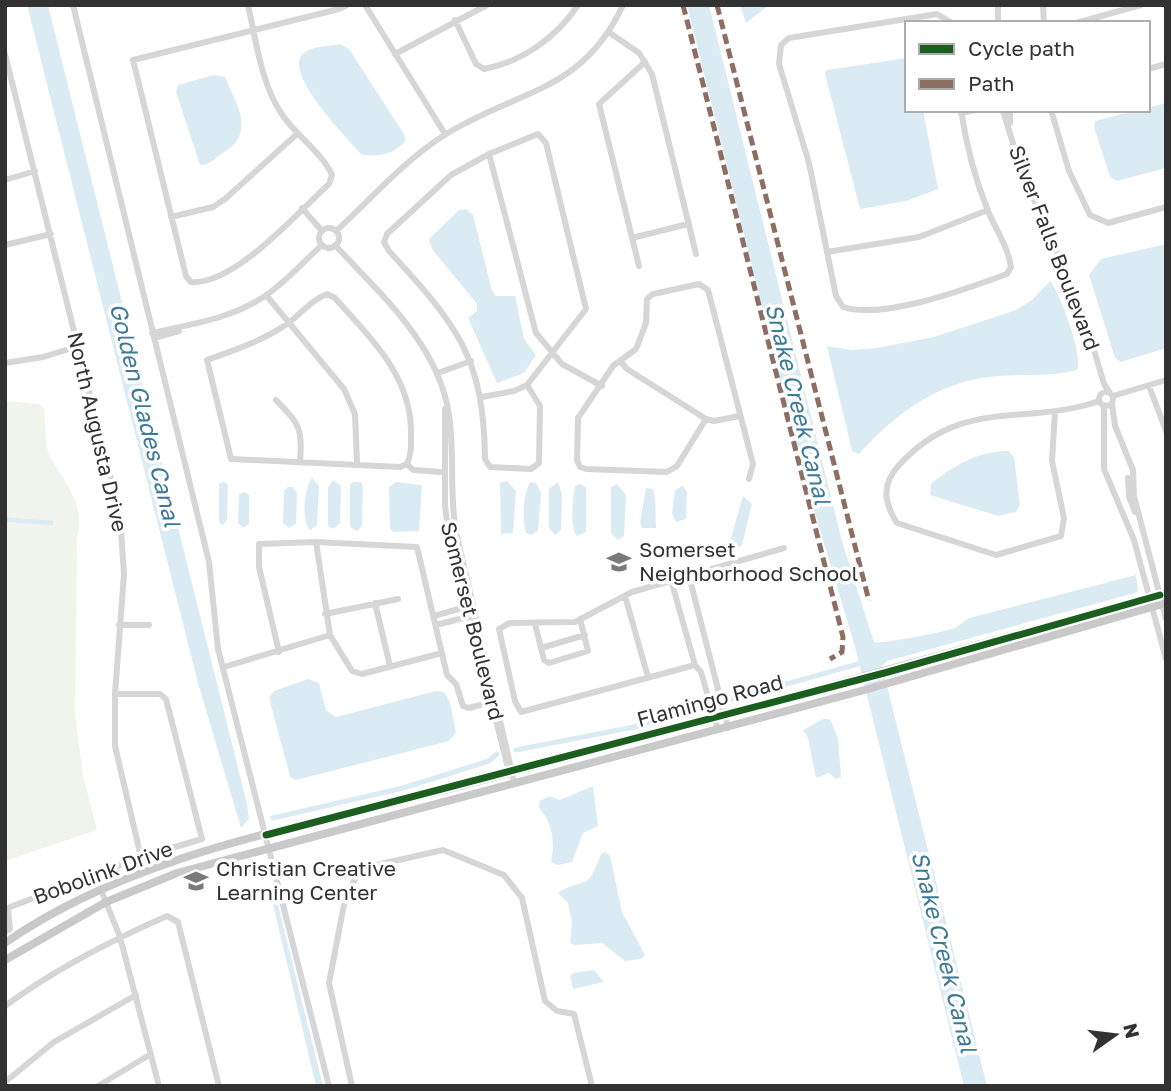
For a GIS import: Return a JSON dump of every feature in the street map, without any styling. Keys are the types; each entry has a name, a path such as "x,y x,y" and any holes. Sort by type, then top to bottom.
{"main road":[{"name":"Flamingo Road","path":"5,943 101,890 174,863 266,835 1164,599"},
{"name":"Flamingo Road","path":"5,960 106,902 177,873 270,846 728,728 891,683 1150,602"}],"street":[{"path":"73,5 209,562 218,649 329,1086"},
{"path":"248,5 254,30 273,101 332,175 329,184 239,265 201,283 191,282 186,276 133,60 254,30 347,5"},
{"path":"365,5 445,134"},
{"path":"395,54 487,5"},
{"path":"456,20 476,64 484,69 531,50 568,19 578,5"},
{"path":"336,231 426,148 445,134 538,91 570,73 610,33 623,5"},
{"path":"1082,21 1141,5"},
{"path":"950,21 937,14 789,38 780,45 779,64 809,163 836,296 844,307 858,312 936,296 1007,274 1011,267 988,210 966,140 961,112"},
{"path":"610,33 639,53 652,74 696,254"},
{"name":"North Augusta Drive","path":"5,54 120,516 124,574 118,625 116,746 142,857"},
{"path":"639,266 599,104 645,62"},
{"name":"Silver Falls Boulevard","path":"1004,112 1021,169 1084,316 1106,399 1133,470 1140,523"},
{"name":"Silver Falls Boulevard","path":"1009,112 1009,125"},
{"path":"1052,112 1069,171 1090,215 1102,222 1166,207"},
{"path":"171,217 219,203 297,134"},
{"path":"482,397 514,391 527,385 586,309 546,143 538,134 489,154 451,175 387,234 384,242 389,251 438,304 458,333 471,361 482,397 486,464 496,468 531,468 539,463 540,406 527,385"},
{"path":"489,154 536,333 552,356 602,386"},
{"path":"5,180 34,171"},
{"path":"303,208 322,231"},
{"path":"827,252 919,237 988,210"},
{"path":"632,238 688,224"},
{"path":"321,245 330,248 338,240 336,231 331,228 322,231"},
{"path":"321,245 319,239 322,231"},
{"path":"5,246 51,234"},
{"path":"153,335 244,308 267,295 321,245"},
{"name":"Somerset Boulevard","path":"335,245 415,336 438,373 452,444 452,511 473,616 515,783"},
{"path":"706,419 673,470 586,469 580,467 577,460 578,418 613,366 636,349 642,338 648,299 653,294 699,284 705,286 753,464 748,480"},
{"path":"327,294 335,298 385,354 400,380 411,413 411,456 407,464 400,467 231,459 206,360 250,345 288,323 319,297 327,294"},
{"path":"267,295 344,389 355,414 357,463"},
{"path":"5,363 43,357 79,346"},
{"path":"438,373 471,361"},
{"path":"621,362 627,369 706,419 714,421 740,416"},
{"path":"1055,412 1052,461 1064,518 1064,531 1056,540 996,555 897,523 886,483 907,456 930,437 951,427 999,414 1055,412 1166,380"},
{"path":"1149,386 1166,431"},
{"name":"Silver Falls Boulevard","path":"1106,399 1104,469 1134,540 1166,659"},
{"path":"276,400 299,424 302,436 300,462"},
{"name":"Silver Falls Boulevard","path":"1129,463 1129,497 1164,599 1166,619"},
{"path":"407,464 413,470 441,472"},
{"path":"279,652 259,567 259,544 316,542 417,547 447,675 456,684 463,706 480,705"},
{"path":"316,542 330,635 352,671 357,674 442,653"},
{"path":"695,665 534,710 518,709 499,636 504,625 564,625 580,620 625,597 671,580 784,548"},
{"path":"689,576 728,728"},
{"path":"671,580 695,665 701,672 718,730"},
{"path":"625,597 648,677"},
{"path":"326,614 398,599"},
{"path":"375,603 390,666"},
{"path":"434,616 471,606"},
{"path":"436,625 473,616"},
{"path":"535,624 544,660 549,663 588,651 580,620"},
{"path":"118,625 149,625"},
{"path":"224,667 330,635"},
{"path":"541,648 585,635"},
{"name":"Bobolink Drive","path":"6,908 142,857 202,839 166,699 160,694 115,694"},
{"path":"352,1086 329,990 345,894 356,876 367,868 443,850 504,874 520,891 543,996 557,1011 574,1014 592,1086"},
{"path":"101,890 120,937 159,1086"},
{"path":"5,932 10,929 6,908"},
{"path":"5,1006 61,968 120,937 167,916 174,918 178,922 219,1086"},
{"path":"5,1082 54,1042 136,995"},
{"path":"97,1086 151,1054"}],"shaded area":[{"path":"5,401 39,404 44,409 49,453 73,495 79,516 75,715 83,775 97,830 5,861"}],"water":[{"name":"Golden Glades Canal","path":"27,5 48,5 247,804 249,819 241,828 198,683"},
{"name":"Snake Creek Canal","path":"687,5 709,5 843,545 874,642 950,630 969,618 1136,575 1138,592 887,661 882,666 987,1086 964,1086 854,643 806,484"},
{"path":"740,5 769,5 746,23"},
{"path":"340,44 349,49 404,134 406,141 391,152 380,155 361,154 317,103 307,86 300,71 300,59 311,49"},
{"path":"905,58 905,112 923,112 938,189 906,201 860,209 825,74 827,70"},
{"path":"214,75 225,77 238,108 241,127 233,145 212,161 200,165 176,92 178,85"},
{"path":"1166,103 1166,168 1117,181 1110,177 1094,127 1095,121 1130,112 1150,112 1150,107"},
{"path":"466,209 473,215 492,291 496,296 515,296 524,339 536,355 524,373 497,383 468,318 477,311 477,304 432,249 429,239 459,210"},
{"path":"1166,244 1166,348 1121,362 1115,358 1089,275 1101,259"},
{"path":"1050,281 1070,325 1077,353 1077,370 997,376 956,385 938,392 904,413 859,454 852,451 827,346 852,350 877,348 934,337 1016,310 1032,300"},
{"path":"1009,451 1014,457 1020,505 1016,512 998,516 930,495 931,484 957,465 988,453"},
{"path":"312,478 319,486 317,525 310,530 305,519 305,504"},
{"path":"333,480 341,486 340,523 333,529 328,526 328,488"},
{"path":"507,481 516,491 513,533 501,534 500,483"},
{"path":"225,482 228,485 227,520 223,525 219,522 219,483"},
{"path":"361,482 363,486 362,526 357,531 350,527 350,484"},
{"path":"396,482 422,485 419,531 393,532 390,528 389,487"},
{"path":"530,482 537,484 541,493 538,531 531,535 526,533 524,514"},
{"path":"558,482 562,494 561,530 555,535 549,528 549,489"},
{"path":"580,484 586,487 586,532 577,536 572,519 575,486"},
{"path":"617,484 626,495 624,536 618,540 611,533 611,487"},
{"path":"683,486 687,492 686,519 676,522 672,514 675,490"},
{"path":"293,487 297,493 296,524 289,528 283,523 284,490"},
{"path":"646,488 653,489 656,528 642,528 640,523"},
{"path":"245,492 249,495 249,524 243,528 238,523 239,494"},
{"path":"743,496 752,504 742,545 733,550 729,545"},
{"path":"5,517 53,521 53,525 5,522"},
{"path":"308,679 319,683 326,710 336,717 436,691 444,692 450,702 456,733 449,741 296,780 290,777 269,698 274,691"},
{"path":"823,719 830,719 838,738 841,777 836,779 829,773 816,778 808,738 803,730"},
{"path":"593,786 598,826 583,833 572,862 558,865 551,862 552,834 539,808 540,801 549,796 560,800"},
{"path":"605,852 610,856 622,912 645,955 641,959 625,961 602,943 570,943 572,922 568,903 558,893 588,880 601,854"},
{"path":"273,904 278,905 323,1086 316,1086"},
{"path":"594,970 604,982 573,989 570,977 573,973"}],"waterway":[{"path":"729,700 865,662"},
{"path":"516,750 634,727 702,708"},
{"path":"273,818 403,788 489,761 497,754"}],"marked path":[{"path":"683,5 843,637 842,652 830,659"},
{"path":"717,5 869,601"}],"cycle path":[{"path":"266,835 888,672 1160,595"}],"place":[{"name":"Somerset Neighborhood School","path":"619,562"},
{"name":"Christian Creative Learning Center","path":"196,881"}]}
